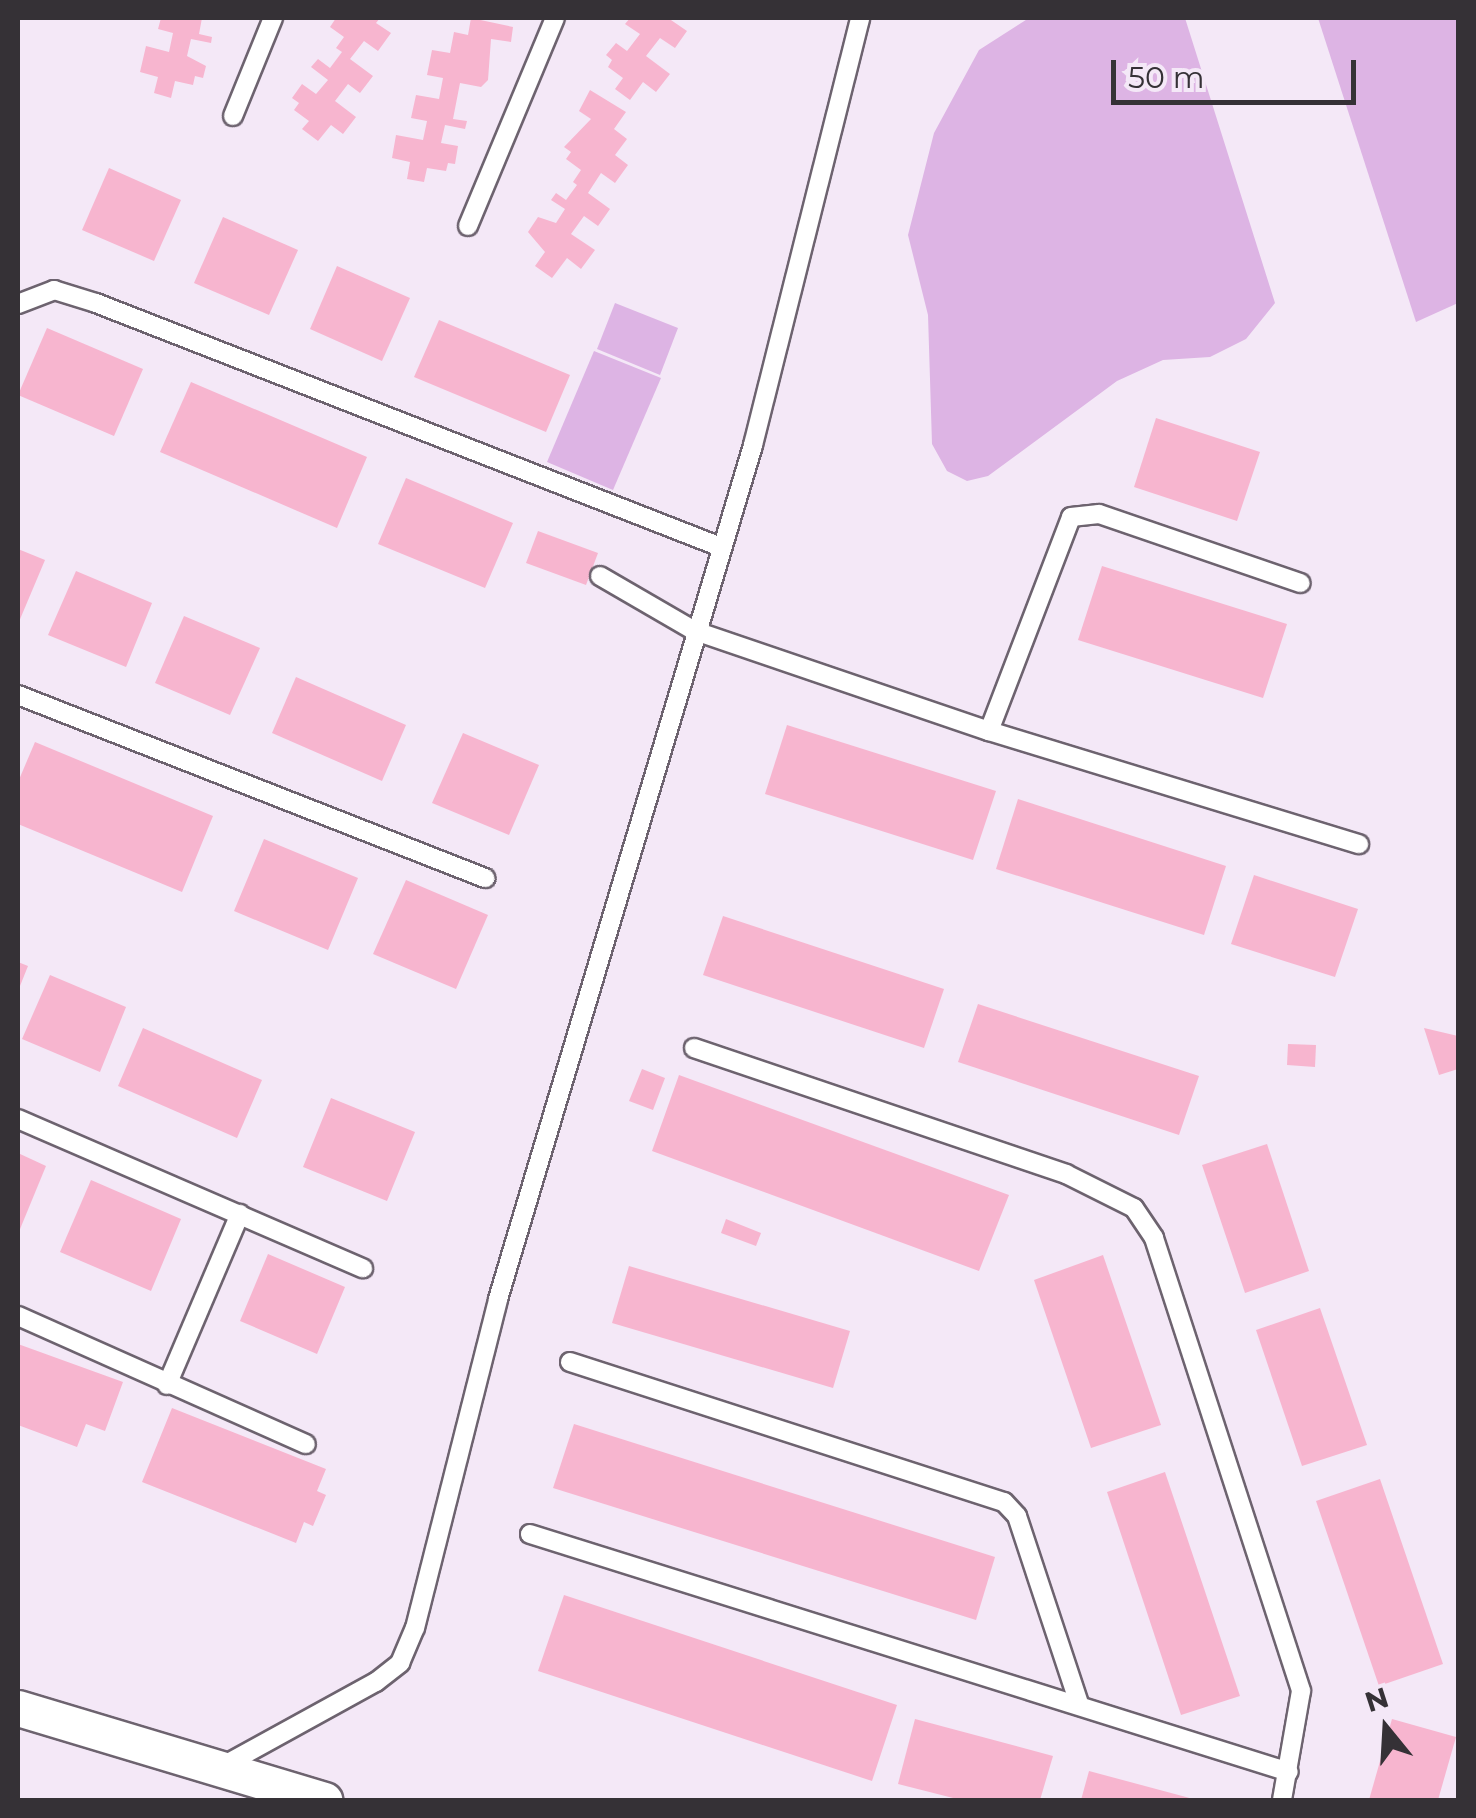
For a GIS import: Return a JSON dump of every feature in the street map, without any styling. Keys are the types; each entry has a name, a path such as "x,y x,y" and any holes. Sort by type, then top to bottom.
{"street":[{"path":"18,1708 324,1800"}],"lane":[{"path":"233,116 273,18"},
{"path":"468,226 555,18"},
{"path":"219,1769 376,1682 400,1663 408,1646 498,1300 753,445 860,18"},
{"path":"18,304 54,290 96,302 721,547"},
{"path":"989,731 1071,517 1099,514 1301,583"},
{"path":"600,576 695,630 989,731 1358,844"},
{"path":"18,695 485,878"},
{"path":"694,1048 1066,1174 1134,1208 1154,1238 1300,1691 1282,1800"},
{"path":"18,1119 363,1268"},
{"path":"166,1385 240,1214"},
{"path":"18,1316 306,1444"},
{"path":"570,1362 1004,1502 1017,1516 1079,1703"},
{"path":"530,1534 1079,1703 1289,1772"}],"shaded area":[{"path":"1029,18 1185,18 1275,303 1246,339 1210,357 1163,360 1117,381 988,476 967,481 947,471 932,444 928,315 908,235 934,133 979,50"},
{"path":"1318,18 1458,18 1458,303 1416,322"},
{"path":"615,303 678,328 660,375 597,349"},
{"path":"594,351 661,378 613,490 547,462"}],"building":[{"path":"161,18 202,18 199,34 212,37 211,43 191,39 187,56 206,66 203,78 195,76 193,85 175,81 171,98 154,93 158,77 140,72 146,46 169,52 173,33 158,29"},
{"path":"336,18 380,18 376,23 391,33 378,51 364,41 350,59 373,76 360,93 348,84 335,101 356,117 343,134 331,125 318,141 302,129 309,121 294,110 299,103 292,98 302,84 316,94 328,80 311,67 318,59 330,68 342,52 336,48 344,37 330,27"},
{"path":"471,18 513,27 511,42 491,39 488,80 481,87 460,83 453,119 467,121 465,129 445,125 441,143 458,146 455,164 448,163 446,171 427,168 424,182 407,179 410,162 392,158 396,135 423,140 427,121 411,118 416,95 439,99 443,78 427,75 432,50 450,53 454,32 468,35"},
{"path":"630,18 668,18 687,31 675,48 660,38 646,56 670,74 656,92 643,82 630,100 615,89 623,78 608,67 612,60 606,55 616,43 627,51 640,34 625,24"},
{"path":"590,90 626,112 614,129 627,139 615,155 628,165 615,183 601,173 588,193 610,209 598,226 584,216 571,234 595,250 581,269 567,258 552,278 535,266 545,252 528,232 538,217 556,223 565,209 551,200 556,193 566,200 577,185 573,182 581,170 566,159 571,152 564,147 591,119 579,111"},
{"path":"109,168 181,200 154,261 82,230"},
{"path":"223,217 298,250 269,315 194,283"},
{"path":"337,266 410,298 382,361 310,329"},
{"path":"439,320 570,375 546,432 414,377"},
{"path":"47,328 143,369 114,436 18,395"},
{"path":"191,382 367,457 337,528 160,452"},
{"path":"1156,418 1260,452 1237,521 1134,487"},
{"path":"406,478 513,523 485,588 378,544"},
{"path":"538,531 598,553 586,585 526,563"},
{"path":"18,549 45,560 18,624"},
{"path":"1102,566 1287,624 1263,698 1078,640"},
{"path":"76,571 152,603 126,667 48,635"},
{"path":"184,616 260,648 230,715 155,683"},
{"path":"296,677 406,725 382,781 272,733"},
{"path":"787,725 996,791 973,860 765,794"},
{"path":"463,733 539,765 509,835 432,803"},
{"path":"35,742 213,816 182,892 18,824 18,782"},
{"path":"1018,799 1226,866 1204,935 996,869"},
{"path":"264,839 358,878 328,950 234,911"},
{"path":"1254,875 1358,909 1335,977 1231,944"},
{"path":"406,880 488,915 456,989 373,954"},
{"path":"723,916 944,989 924,1048 703,975"},
{"path":"18,962 28,966 18,991"},
{"path":"50,975 126,1007 100,1072 22,1039"},
{"path":"978,1004 1199,1076 1179,1135 958,1062"},
{"path":"143,1028 262,1080 237,1138 118,1086"},
{"path":"1424,1028 1458,1036 1458,1069 1439,1075"},
{"path":"1288,1044 1316,1045 1315,1067 1287,1065"},
{"path":"642,1069 665,1078 653,1110 629,1101"},
{"path":"679,1075 1009,1195 979,1271 652,1151"},
{"path":"331,1098 415,1132 387,1201 303,1167"},
{"path":"1267,1144 1309,1271 1245,1293 1202,1165"},
{"path":"18,1153 46,1166 18,1234"},
{"path":"91,1180 181,1219 151,1291 60,1252"},
{"path":"726,1219 761,1233 756,1246 721,1233"},
{"path":"268,1254 345,1287 317,1354 240,1321"},
{"path":"1103,1255 1161,1425 1091,1448 1034,1280"},
{"path":"629,1266 850,1331 833,1388 612,1323"},
{"path":"1320,1308 1367,1445 1302,1466 1256,1330"},
{"path":"18,1344 123,1382 105,1431 86,1424 77,1447 18,1425"},
{"path":"172,1408 326,1469 317,1491 326,1495 313,1526 304,1522 296,1543 142,1482"},
{"path":"574,1424 995,1557 976,1620 553,1488"},
{"path":"1165,1472 1240,1696 1181,1715 1107,1492"},
{"path":"1380,1479 1443,1664 1379,1686 1316,1501"},
{"path":"564,1595 897,1705 872,1781 538,1671"},
{"path":"915,1719 1053,1756 1040,1800 961,1800 898,1784"},
{"path":"1392,1719 1456,1737 1438,1800 1369,1800"},
{"path":"1089,1771 1186,1797 1196,1800 1081,1800"}]}
